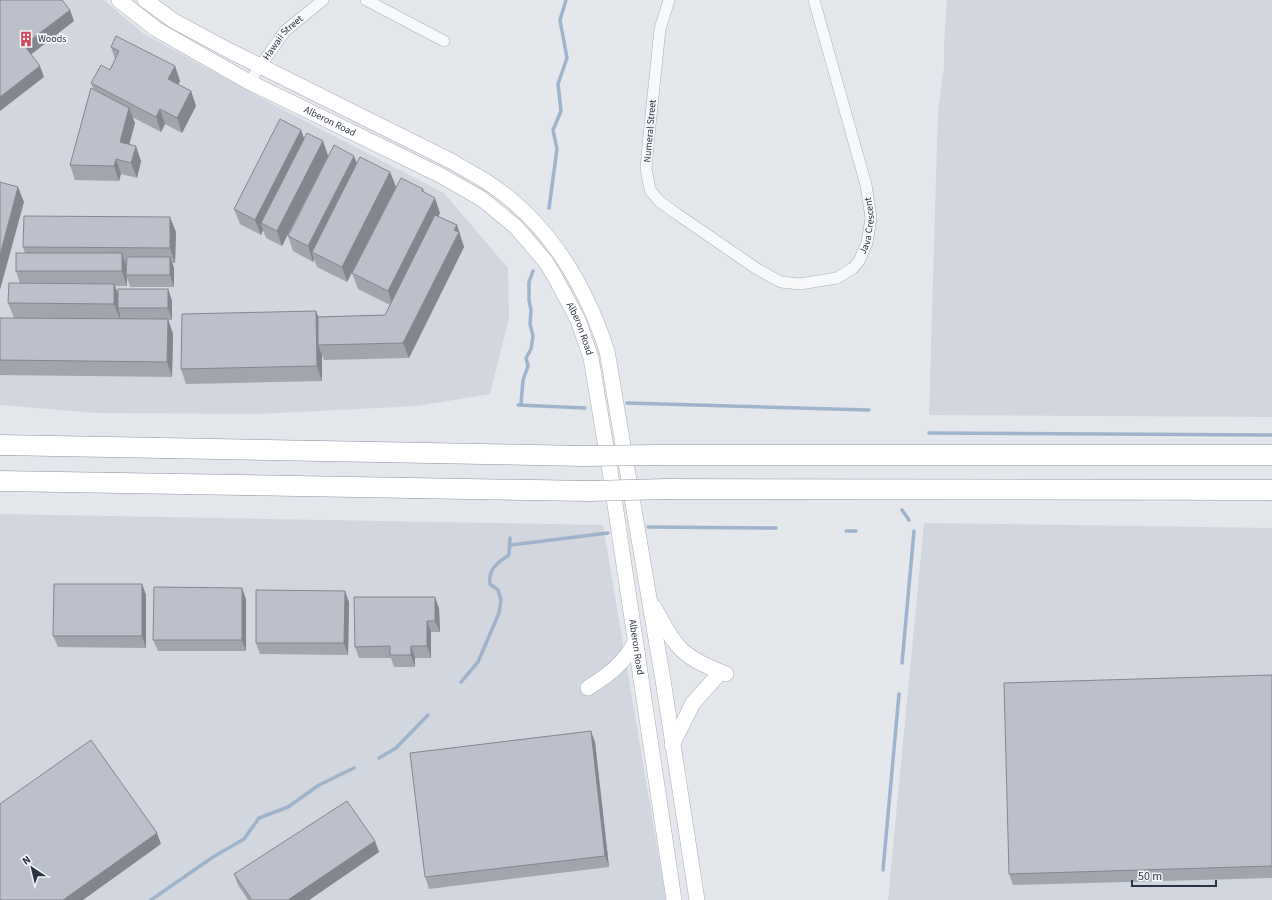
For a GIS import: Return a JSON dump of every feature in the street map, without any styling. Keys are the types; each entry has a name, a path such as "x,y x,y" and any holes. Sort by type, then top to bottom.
{"highway":[{"path":"0,445 583,456 1272,455"},
{"path":"0,481 589,491 667,489 1272,490"}],"main road":[{"name":"Alberon Road","path":"118,0 156,29 249,82 461,187 482,199 516,227 546,262 569,300 578,320 591,358 610,471 674,900"},
{"name":"Alberon Road","path":"145,0 174,21 230,51 453,162 487,182 512,200 531,219 560,253 586,296 607,351 697,900"},
{"path":"648,596 675,643 683,652 692,659 722,674 693,703 672,746"},
{"path":"588,688 614,671 623,662 635,642"}],"street":[{"name":"Hawaii Street","path":"249,82 285,32 323,0"},
{"path":"366,0 444,41"},
{"name":"Numeral Street","path":"668,0 660,29 647,157 648,182 650,190 659,201 707,235"},
{"name":"Java Crescent","path":"707,235 773,278 788,283 824,282 837,278 853,268 862,254 869,232 870,204 860,160 814,0"}],"shaded area":[{"path":"0,0 104,0 144,34 278,107 444,193 508,268 509,318 490,394 417,406 257,414 97,413 0,405"},
{"path":"947,0 1272,0 1272,417 929,415 938,111 944,67"},
{"path":"0,514 603,525 666,900 0,900"},
{"path":"924,523 1272,528 1272,900 888,900"}],"building":[{"name":"Woods","path":"0,0 62,0 70,10 24,45 40,66 0,97"},
{"path":"116,36 175,66 168,79 191,91 177,118 160,109 156,117 91,83 101,65 110,70 119,51 111,47"},
{"path":"91,88 129,108 120,142 136,146 131,163 116,159 114,166 70,165"},
{"path":"280,119 301,130 255,220 234,209"},
{"path":"307,133 323,141 277,231 261,223"},
{"path":"334,145 354,156 308,246 288,236"},
{"path":"360,157 390,172 342,267 312,252"},
{"path":"401,178 423,189 422,191 435,198 388,291 352,273"},
{"path":"0,182 18,187 0,255"},
{"path":"435,215 457,225 454,230 459,232 403,343 318,345 318,317 385,315"},
{"path":"24,216 170,217 170,248 23,247"},
{"path":"16,253 122,253 122,271 16,271"},
{"path":"127,257 170,257 170,275 126,275"},
{"path":"9,283 114,284 114,304 8,303"},
{"path":"118,289 168,289 168,308 118,308"},
{"path":"316,311 317,366 181,369 182,314"},
{"path":"0,318 168,319 167,362 0,360"},
{"path":"54,584 142,584 142,636 53,636"},
{"path":"154,587 242,588 242,640 153,640"},
{"path":"256,590 345,591 344,643 256,643"},
{"path":"354,597 435,597 435,621 427,621 427,646 411,646 411,655 390,655 390,646 355,647"},
{"path":"1272,675 1272,866 1009,874 1004,683"},
{"path":"591,731 605,856 425,877 410,753"},
{"path":"91,740 157,833 63,900 0,900 0,804"},
{"path":"347,801 375,841 288,900 252,900 234,874"}],"waterway":[{"path":"549,208 557,149 553,130 561,111 558,84 567,58 560,20 566,0"},
{"path":"521,404 523,380 528,366 526,358 531,349 533,336 530,324 531,310 529,300 529,282 533,271"},
{"path":"627,403 869,410"},
{"path":"518,405 585,408"},
{"path":"929,433 1272,435"},
{"path":"902,510 909,520"},
{"path":"648,527 776,528"},
{"path":"846,531 856,531"},
{"path":"902,663 914,531"},
{"path":"511,545 608,533"},
{"path":"461,682 478,662 499,613 501,600 498,590 490,584 490,579 492,570 495,566 509,555 510,538"},
{"path":"883,870 899,694"},
{"path":"379,758 396,748 428,715"},
{"path":"151,900 213,857 244,839 259,818 288,807 319,785 354,768"}],"place":[{"name":"Woods","path":"26,39"}]}
